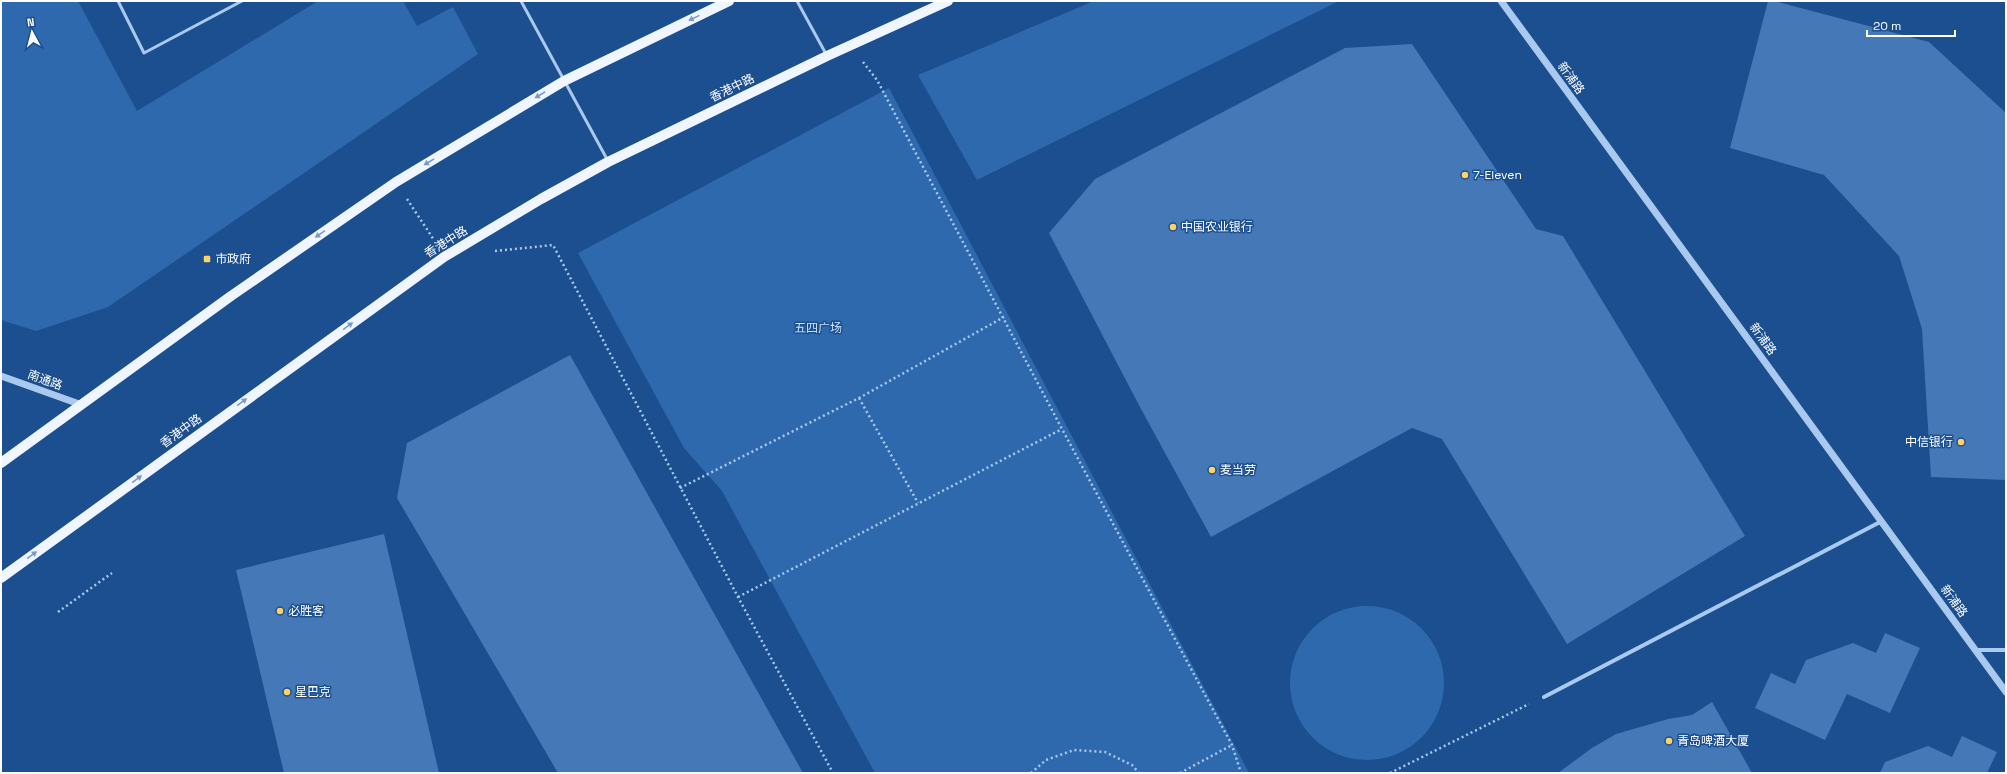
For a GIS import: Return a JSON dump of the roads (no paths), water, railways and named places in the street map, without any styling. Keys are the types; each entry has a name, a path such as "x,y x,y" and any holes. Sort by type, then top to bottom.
{"main road":[{"path":"1,463 231,296 396,182 564,81 729,1"},
{"name":"香港中路","path":"1,578 444,257 541,199 608,162 827,56 948,1"}],"street":[{"name":"新浦路","path":"1501,1 1882,520 2006,692"},
{"name":"南通路","path":"1,376 82,405"},
{"path":"1544,696 1882,520"},
{"path":"1976,650 2006,650"}],"lane":[{"path":"118,1 144,53 242,1"},
{"path":"521,1 608,162"},
{"path":"798,1 827,56"}],"place":[{"name":"7-Eleven","path":"1465,175"},
{"name":"中国农业银行","path":"1173,227"},
{"name":"市政府","path":"207,259"},
{"name":"中信银行","path":"1961,442"},
{"name":"麦当劳","path":"1212,470"},
{"name":"必胜客","path":"280,611"},
{"name":"星巴克","path":"287,692"},
{"name":"青岛啤酒大厦","path":"1669,741"}],"park label":[{"name":"五四广场","path":"818,328"}]}
